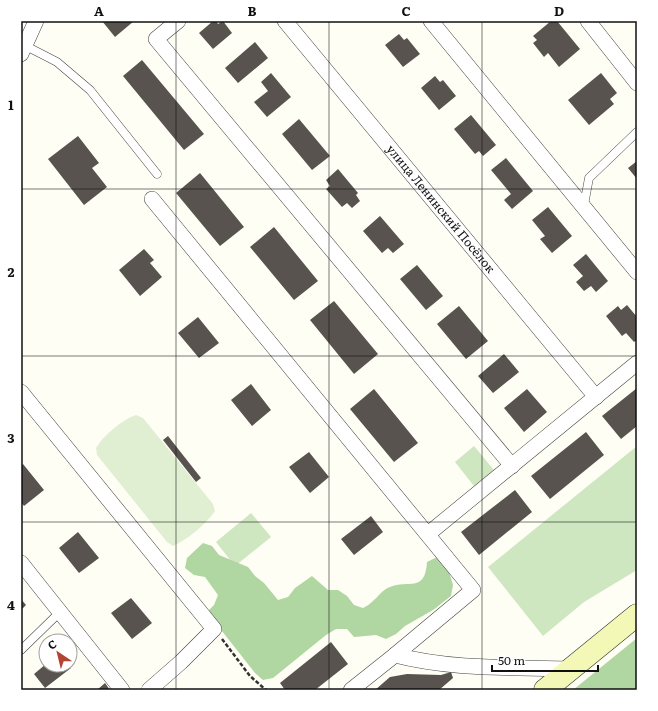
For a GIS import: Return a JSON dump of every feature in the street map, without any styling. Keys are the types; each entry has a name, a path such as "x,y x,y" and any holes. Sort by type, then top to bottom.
{"main road":[{"path":"545,690 637,615"}],"street":[{"path":"23,50 36,21"},
{"path":"178,21 156,40 512,466"},
{"name":"улица Ленинский Посёлок","path":"285,21 596,397"},
{"path":"431,21 584,205 637,272"},
{"path":"588,21 637,83"},
{"path":"152,200 473,590 351,690"},
{"path":"428,534 637,363"},
{"path":"21,392 214,629 181,662 149,690"},
{"path":"21,563 122,690"},
{"path":"395,655 418,661 478,666 572,668"}],"lane":[{"path":"23,50 57,62 90,90 157,174"},
{"path":"584,205 589,178 637,132"},
{"path":"21,650 60,612"}],"path":[{"path":"214,629 250,676 266,690"}],"green space":[{"path":"136,415 143,418 213,504 215,511 196,531 173,546 167,542 97,455 96,448 103,438 119,424"},
{"path":"474,446 494,470 474,486 455,462"},
{"path":"637,446 637,570 584,602 543,636 488,567"},
{"path":"251,513 271,537 235,566 216,542"},
{"path":"203,543 212,546 219,555 248,567 278,600 288,597 295,588 312,576 328,590 338,590 347,596 354,605 363,608 371,603 387,588 419,582 426,572 427,562 437,557 446,561 453,585 451,596 433,610 386,639 376,635 354,637 347,629 336,629 326,635 273,678 263,680 255,673 207,612 214,605 218,595 205,577 194,575 185,568 187,558"},
{"path":"637,638 637,690 573,690"}],"building":[{"path":"102,21 134,21 115,37"},
{"path":"213,21 216,21 218,24 223,21 232,33 213,49 199,33"},
{"path":"551,21 557,21 580,49 559,67 548,53 544,57 533,43 537,40 533,36"},
{"path":"399,34 404,40 407,38 420,54 403,67 385,45"},
{"path":"255,42 268,58 238,83 225,68"},
{"path":"142,60 204,134 184,150 123,76"},
{"path":"271,73 291,97 267,117 254,102 268,91 261,82"},
{"path":"601,73 617,93 610,99 614,104 589,125 568,100"},
{"path":"435,76 440,82 443,80 456,96 439,110 421,88"},
{"path":"471,115 496,145 483,156 479,151 475,154 454,129"},
{"path":"299,119 330,156 312,170 282,134"},
{"path":"78,136 99,163 92,168 107,187 84,205 48,159"},
{"path":"506,158 533,191 512,209 504,200 511,194 491,170"},
{"path":"637,161 637,179 628,168"},
{"path":"338,169 358,193 356,195 360,201 352,208 347,203 342,207 326,189 330,186 326,180"},
{"path":"200,173 244,227 220,246 176,193"},
{"path":"548,207 572,236 552,253 540,239 545,236 532,220"},
{"path":"380,216 404,244 393,253 388,248 382,253 363,231"},
{"path":"274,227 318,281 294,300 250,247"},
{"path":"144,249 154,260 150,263 162,277 140,296 119,270"},
{"path":"586,254 608,281 596,292 591,286 584,291 576,282 583,276 573,265"},
{"path":"417,265 443,296 426,310 400,279"},
{"path":"334,301 378,354 354,374 310,320"},
{"path":"627,305 637,317 637,340 634,342 626,333 622,336 606,316 618,306 621,310"},
{"path":"459,306 488,341 466,359 437,324"},
{"path":"198,317 219,343 199,358 178,333"},
{"path":"504,354 519,372 493,393 478,376"},
{"path":"251,384 271,410 252,426 231,400"},
{"path":"637,388 637,426 621,439 602,416"},
{"path":"374,389 418,443 394,462 350,409"},
{"path":"527,389 547,412 524,432 504,408"},
{"path":"586,432 604,455 550,499 531,476"},
{"path":"168,436 201,478 196,482 163,440"},
{"path":"309,452 329,477 310,493 289,467"},
{"path":"23,464 44,490 24,506 21,502 21,466"},
{"path":"515,490 532,512 479,555 461,532"},
{"path":"371,516 383,532 354,555 341,539"},
{"path":"78,532 99,558 79,573 59,548"},
{"path":"131,598 152,623 132,639 111,613"},
{"path":"21,599 26,605 21,610"},
{"path":"331,642 348,664 315,690 285,690 280,683"},
{"path":"38,671 38,673 64,673 45,688 34,674"},
{"path":"451,672 453,678 439,690 375,690 390,677 407,674 441,675"},
{"path":"105,683 110,690 97,690"}]}
